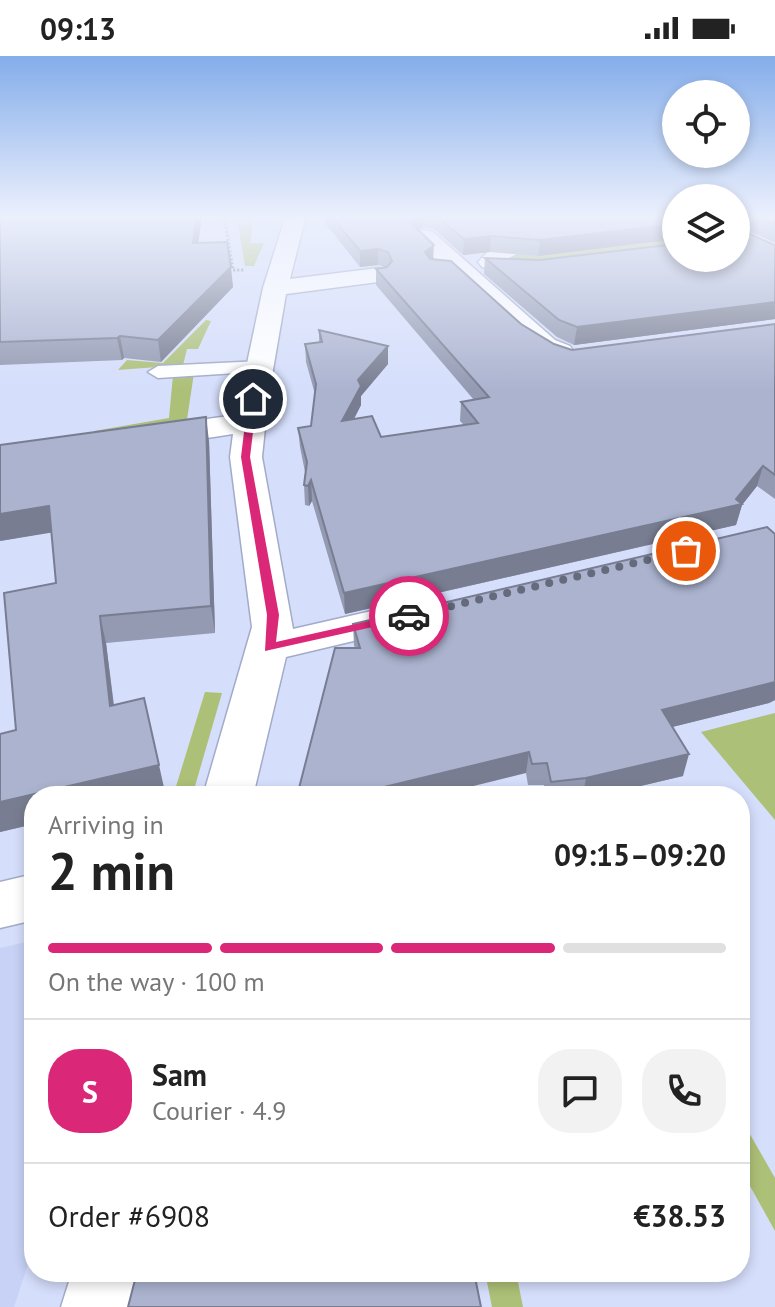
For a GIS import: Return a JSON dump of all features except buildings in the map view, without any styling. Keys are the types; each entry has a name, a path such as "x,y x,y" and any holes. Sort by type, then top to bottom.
{"street":[{"path":"231,786 269,648 273,615 246,457 259,367 280,273"},
{"path":"452,273 545,346 571,357 587,357"},
{"path":"278,279 378,275"},
{"path":"118,441 250,422"},
{"path":"269,648 453,605"},
{"path":"0,905 24,899"},
{"path":"99,1307 106,1282"}],"lane":[{"path":"158,372 259,367"}],"path":[{"path":"250,273 278,279"}],"shaded area":[{"path":"24,942 24,1276 14,1307 0,1307 0,948"}],"green space":[{"path":"206,320 211,321 198,349 187,349 183,365 118,370 127,360 163,363"},
{"path":"194,373 186,426 99,440 94,431 169,418 173,375"},
{"path":"205,692 222,693 195,786 176,786"},
{"path":"775,713 775,820 750,790 750,786 746,786 701,732"},
{"path":"750,1134 775,1178 775,1231 750,1186"},
{"path":"487,1282 518,1282 523,1307 492,1307"}],"way so far":[{"path":"409,616 686,551"}],"route":[{"path":"253,399 246,457 273,615 269,648 409,616"}]}
